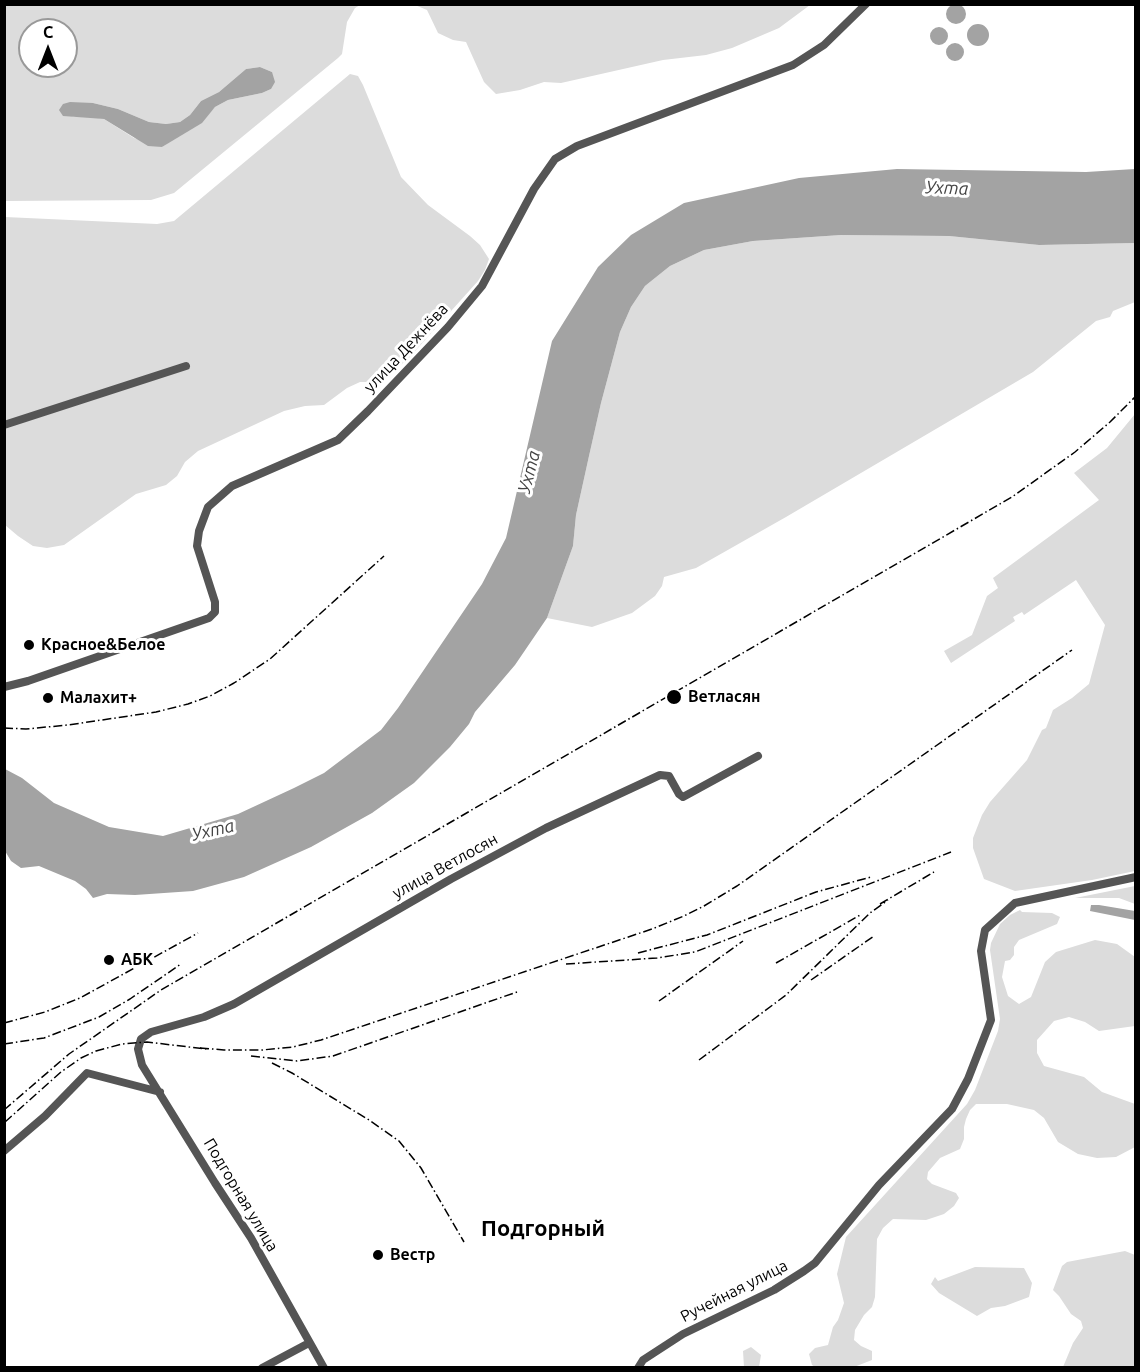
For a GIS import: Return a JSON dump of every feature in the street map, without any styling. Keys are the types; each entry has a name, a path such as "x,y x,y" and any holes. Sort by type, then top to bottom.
{"street":[{"name":"улица Дежнёва","path":"4,687 28,681 209,618 215,612 215,602 197,546 199,531 208,507 232,486 338,440 368,411 448,327 482,286 534,189 555,159 577,146 792,65 824,45 866,4"},
{"path":"4,425 186,366"},
{"name":"улица Ветлосян","path":"141,1039 151,1032 204,1017 234,1004 345,938 479,864 557,823 660,775 669,776 683,797 758,756"},
{"name":"Ручейная улица","path":"638,1368 643,1360 683,1334 790,1281 815,1263 879,1185 945,1117 964,1089 991,1020 981,951 985,930 1015,903 1136,877"},
{"name":"Подгорная улица","path":"141,1039 138,1049 141,1061 215,1184 251,1238 324,1368"},
{"path":"4,1151 45,1116 87,1073 160,1092"},
{"path":"262,1368 309,1343"}],"shaded area":[{"path":"4,5 360,5 355,8 347,22 342,54 338,58 174,193 151,200 5,201","holes":["260,67 272,72 271,89 228,100 215,107 162,147 134,138 104,119 86,116 72,117 93,103 118,109 149,122 166,124 180,122 190,115 201,101 219,92 246,69"]},
{"path":"415,5 810,5 779,28 732,48 706,55 663,60 561,83 544,82 520,90 496,94 484,82 466,42 453,40 438,33 427,10"},
{"path":"350,74 358,76 363,85 401,177 428,205 480,245 489,259 478,281 408,359 375,382 360,382 347,388 324,405 305,406 284,411 198,451 185,462 177,476 166,485 136,494 64,545 47,548 33,546 18,536 5,525 5,217 157,224 174,221"},
{"path":"841,235 949,236 1039,245 1135,243 1135,302 1113,311 1110,317 1096,321 1033,372 786,517 696,568 664,577 662,586 655,596 632,613 592,627 547,618 573,546 576,515 601,403 620,332 631,307 645,286 670,266 704,250 753,241"},
{"path":"1135,414 1135,871 1092,880 1015,891 984,879 973,848 973,838 990,802 1027,760 1042,730 1046,728 1053,710 1089,684 1105,625 1076,580 1024,615 1022,612 1013,617 1015,621 951,663 944,651 972,635 987,596 998,588 993,578 1099,500 1074,473 1107,448"},
{"path":"1135,886 1135,904 1119,898 1075,898"},
{"path":"1020,910 1022,912 1052,913 1060,917 1057,924 1019,940 1014,947 1014,955 1010,960 1005,961 1002,977 1008,996 1019,1004 1031,997 1045,962 1056,952 1095,940 1117,944 1135,957 1135,1026 1099,1031 1085,1022 1069,1017 1054,1021 1037,1040 1037,1053 1044,1066 1084,1077 1102,1092 1135,1104 1135,1147 1116,1157 1097,1158 1078,1154 1058,1142 1044,1118 1034,1110 1007,1104 976,1104 966,1119 964,1139 960,1149 940,1158 928,1172 927,1179 932,1184 956,1193 959,1198 954,1206 944,1214 926,1220 893,1219 883,1228 877,1239 875,1297 872,1307 855,1330 854,1340 872,1351 872,1360 854,1367 815,1367 812,1365 809,1354 815,1348 828,1345 844,1303 837,1274 846,1237 967,1104 975,1090 998,1031 1000,1019 990,950 991,943 1000,924"},
{"path":"1125,1251 1135,1255 1135,1367 1063,1367 1073,1343 1083,1328 1081,1321 1071,1314 1053,1290 1062,1266 1067,1262"},
{"path":"975,1267 1024,1268 1032,1283 1029,1297 1005,1306 991,1308 977,1316 939,1293 931,1284 935,1277 938,1281"},
{"path":"751,1347 761,1355 759,1367 744,1367 743,1351"}],"water":[{"path":"952,4 960,4 966,10 966,18 960,24 952,24 946,18 946,10"},
{"path":"978,24 986,27 989,35 986,43 978,46 970,43 967,35 970,27"},
{"path":"939,27 945,30 948,36 945,42 939,45 933,42 930,36 933,30"},
{"path":"955,43 961,46 964,52 961,58 955,61 949,58 946,52 949,46"},
{"path":"260,67 272,72 275,82 271,89 228,100 215,107 202,123 162,147 148,146 104,119 63,116 59,110 63,104 70,102 93,103 118,109 149,122 166,124 180,122 190,115 201,101 219,92 246,69"},
{"name":"Ухта","path":"897,169 1086,172 1135,169 1135,243 1039,245 949,236 841,235 753,241 704,250 670,266 645,286 631,307 620,332 601,403 576,515 573,546 547,618 515,665 475,712 469,724 414,783 372,813 311,847 244,877 193,891 135,895 107,894 93,898 75,881 39,866 21,868 11,861 5,851 5,769 22,778 54,803 109,827 163,836 238,814 294,788 324,773 381,730 482,584 506,538 552,341 598,267 631,235 684,203 799,178"},
{"path":"1091,905 1135,911 1135,920 1090,911"}],"railway":[{"path":"4,1110 69,1054 161,990 1012,497 1075,452 1136,396"},
{"path":"4,728 26,729 68,725 156,712 210,696 270,659 384,556"},
{"path":"200,1048 262,1050 293,1047 321,1040 652,929 684,916 737,886 1072,650"},
{"path":"566,964 657,958 695,952 951,852"},
{"path":"880,904 934,872"},
{"path":"638,953 707,935 816,892 871,877"},
{"path":"699,1060 786,995 870,913 888,900"},
{"path":"776,963 862,914"},
{"path":"4,1023 45,1012 80,998 198,933"},
{"path":"811,980 874,936"},
{"path":"659,1001 743,941"},
{"path":"4,1044 44,1038 99,1017 181,964"},
{"path":"251,1056 297,1061 333,1056 517,992"},
{"path":"5,1122 61,1072 96,1051 122,1044 147,1042 206,1049"},
{"path":"272,1063 369,1120 399,1141 421,1168 464,1242"}],"place":[{"name":"Красное&Белое","path":"29,645"},
{"name":"Ветласян","path":"674,697"},
{"name":"Малахит+","path":"48,698"},
{"name":"АБК","path":"109,960"},
{"name":"Вестр","path":"378,1255"}],"district":[{"name":"Подгорный","path":"543,1229"}]}
